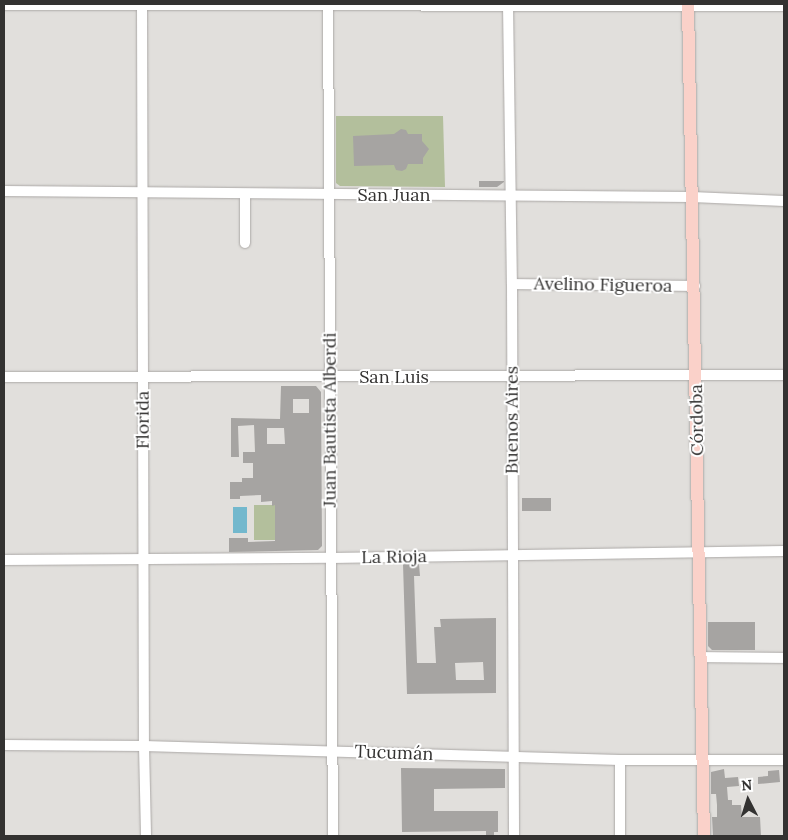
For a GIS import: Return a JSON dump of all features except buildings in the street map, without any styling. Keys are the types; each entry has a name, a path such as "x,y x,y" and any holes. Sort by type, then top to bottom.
{"main road":[{"name":"Córdoba","path":"688,5 695,286 704,836"}],"street":[{"name":"Juan Bautista Alberdi","path":"328,4 333,836"},
{"path":"4,5 508,4 784,6"},
{"name":"Buenos Aires","path":"508,4 512,284 514,836"},
{"name":"Florida","path":"142,5 143,559 146,836"},
{"name":"San Juan","path":"4,191 692,197 784,201"},
{"path":"245,194 245,242"},
{"name":"Avelino Figueroa","path":"512,284 695,286"},
{"name":"San Luis","path":"4,377 784,375"},
{"name":"La Rioja","path":"4,560 331,558 784,551"},
{"path":"700,657 784,658"},
{"name":"Tucumán","path":"4,745 144,746 620,760 784,760"},
{"path":"620,760 620,836"}],"green space":[{"path":"336,116 443,116 445,187 340,186 336,183"},
{"path":"254,505 275,505 275,540 254,540"}],"water":[{"path":"233,507 247,507 247,533 233,533"}]}
